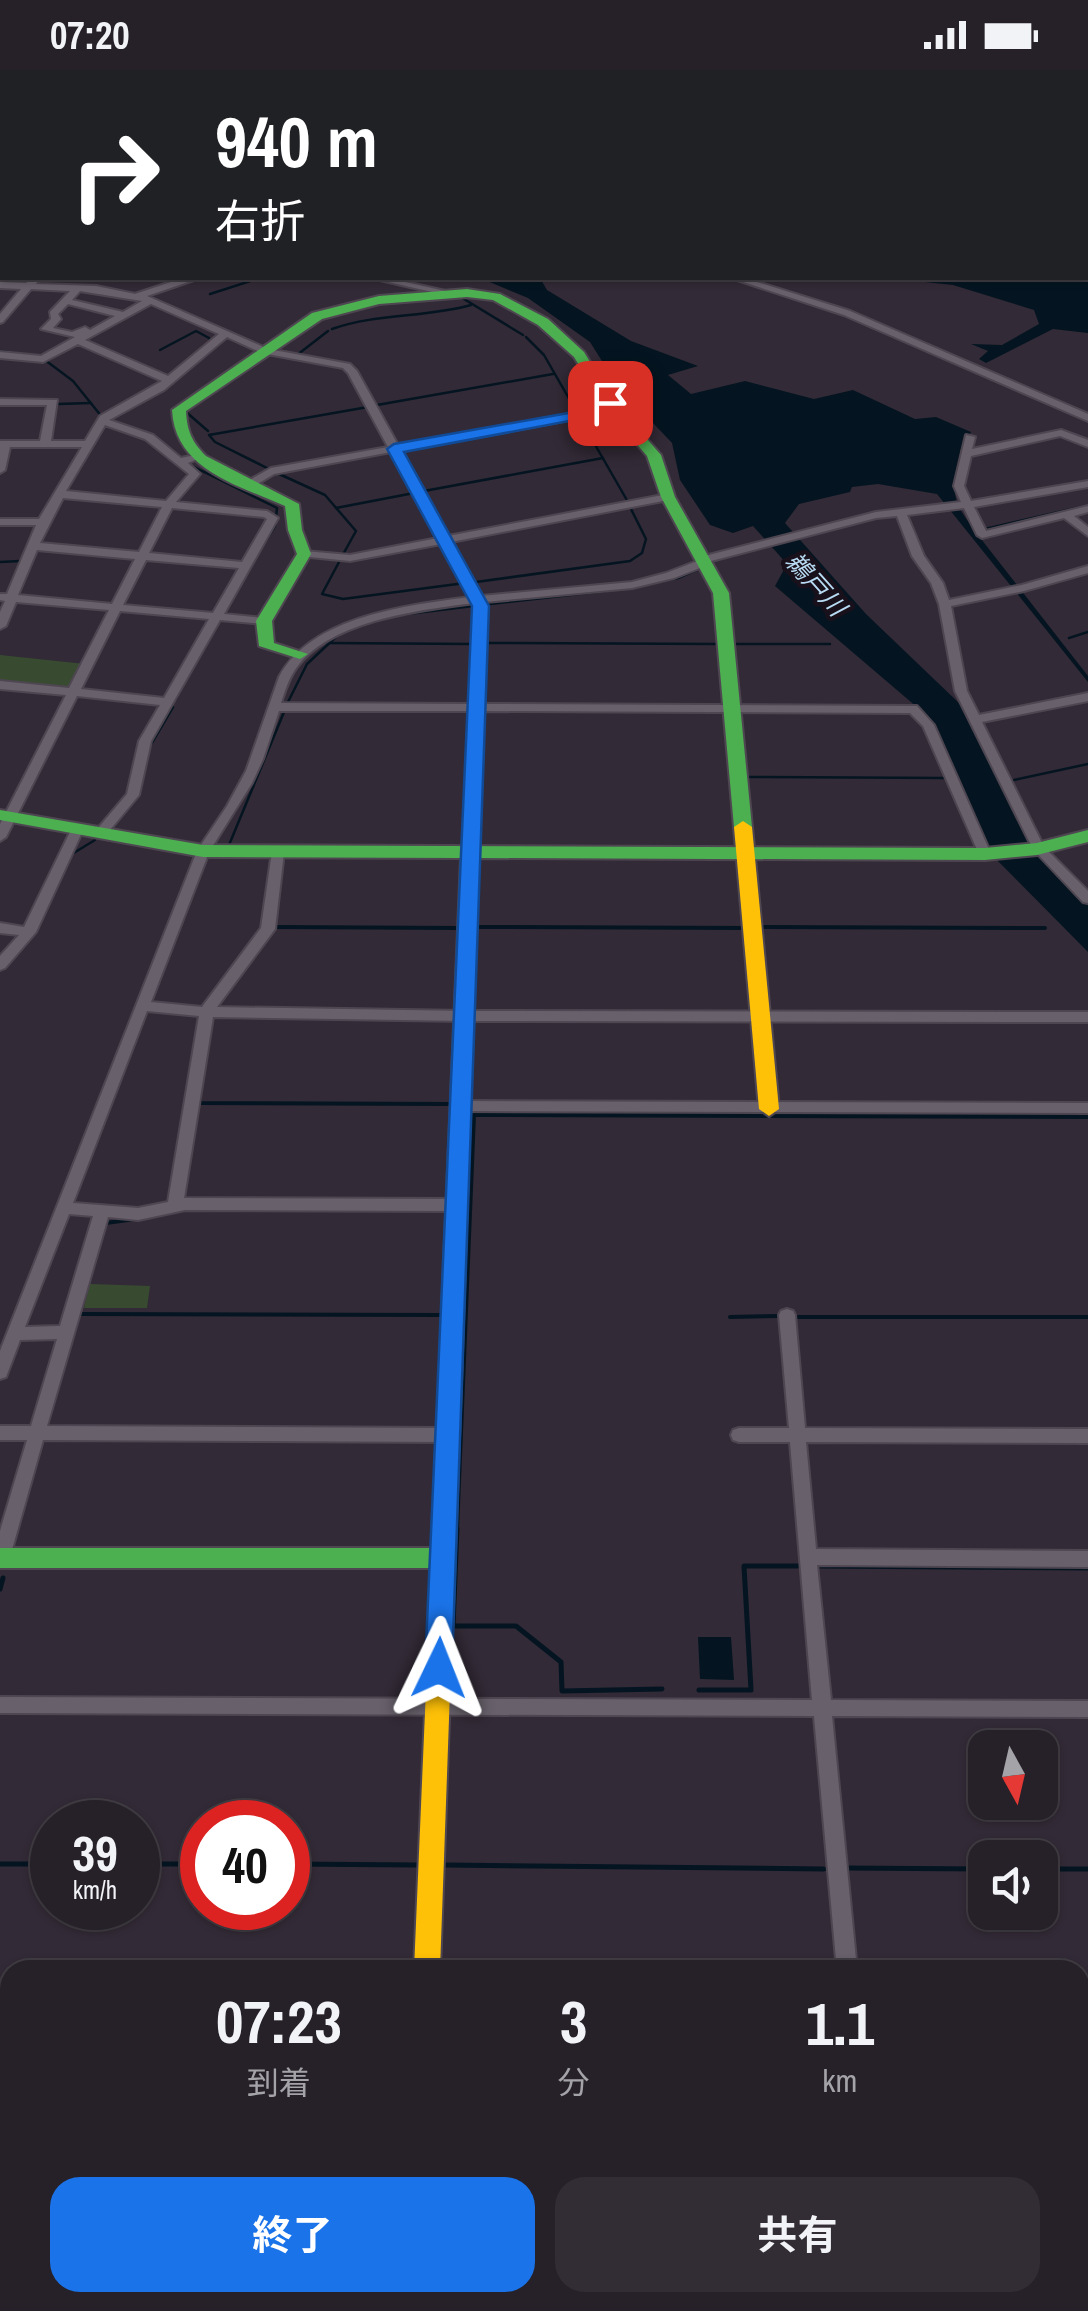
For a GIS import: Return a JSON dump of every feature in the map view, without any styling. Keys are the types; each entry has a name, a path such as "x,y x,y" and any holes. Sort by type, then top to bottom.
{"street":[{"path":"96,289 108,280"},
{"path":"136,297 185,280"},
{"path":"386,280 496,298 543,322 579,355 610,403 654,454 656,470 668,497 706,560 721,593 769,1109"},
{"path":"742,280 847,313 1088,418"},
{"path":"0,284 32,282 151,300 265,351 349,368 479,602 463,1106 427,1960"},
{"path":"0,320 32,282"},
{"path":"78,288 53,314 56,319 46,329 74,335 151,300"},
{"path":"0,838 6,816 75,692 168,505 194,474 175,428 179,410 318,316 344,307 454,294"},
{"path":"65,301 119,315"},
{"path":"80,341 78,337 119,315"},
{"path":"0,626 6,596 42,522 102,421 169,380 226,333"},
{"path":"0,355 40,360 80,341 169,380"},
{"path":"0,402 53,402 45,444"},
{"path":"250,484 271,471 575,416 577,409 610,403"},
{"path":"102,421 149,437 188,459 292,504 295,530 304,554"},
{"path":"966,454 1061,434 1088,444"},
{"path":"970,437 958,486 964,506 980,531 1088,509"},
{"path":"0,470 3,444 89,444"},
{"path":"0,1372 203,851 244,786 292,663 300,654 360,620 654,581 706,560 901,512 964,506 1088,484"},
{"path":"59,494 272,516 273,522 213,617 146,741 133,796 99,834"},
{"path":"304,554 341,559 668,497"},
{"path":"901,512 918,556 937,583 957,678 1038,849 1088,898"},
{"path":"1064,513 1088,533"},
{"path":"0,522 42,522"},
{"path":"32,546 243,566"},
{"path":"300,654 268,646 264,621 304,554"},
{"path":"944,604 1018,589 1088,568"},
{"path":"6,596 264,621"},
{"path":"0,685 168,702"},
{"path":"976,719 1088,697"},
{"path":"275,706 913,709 928,725 985,854"},
{"path":"6,816 203,851 985,854 1038,849 1088,836"},
{"path":"0,965 28,932 77,830"},
{"path":"175,1206 207,1012 268,928 278,852"},
{"path":"0,928 28,932"},
{"path":"142,1006 207,1012 466,1016 1088,1017"},
{"path":"463,1106 1088,1108"},
{"path":"64,1208 138,1214 175,1206 458,1204"},
{"path":"101,1214 0,1559 443,1558"},
{"path":"786,1316 846,1960"},
{"path":"15,1334 66,1332"},
{"path":"0,1433 448,1435"},
{"path":"739,1434 1088,1436"},
{"path":"808,1558 1088,1559"},
{"path":"0,1704 1088,1709"}],"green space":[{"path":"0,655 85,664 74,689 0,683"},
{"path":"90,1284 150,1286 147,1308 84,1308"}],"water":[{"name":"鵜戸川","path":"485,280 541,280 547,290 631,341 698,366 668,375 691,394 745,381 814,399 853,390 915,419 936,417 971,432 960,450 961,469 955,492 963,514 975,530 1088,504 978,535 1088,676 1088,682 937,494 878,484 852,487 850,492 799,504 785,523 866,614 960,704 1030,843 1088,903 1088,952 986,849 925,714 775,586 787,564 753,526 733,533 710,525 680,480 672,443 617,385 590,342 528,298"},
{"path":"906,280 1088,280 1088,333 1053,329 986,363 979,359 988,351 971,344 1002,345 1039,324 1034,310 953,285"},
{"path":"473,1112 1088,1114 1088,1119 472,1117"},
{"path":"698,1637 731,1637 734,1680 700,1679"}],"waterway":[{"path":"210,294 254,280"},
{"path":"459,296 523,335"},
{"path":"332,329 366,320 471,305"},
{"path":"160,350 196,331 209,338"},
{"path":"297,355 328,331"},
{"path":"526,337 544,355 575,409"},
{"path":"0,351 28,355"},
{"path":"266,354 293,358"},
{"path":"45,360 73,381 91,403"},
{"path":"377,405 553,374"},
{"path":"58,404 91,403"},
{"path":"91,403 102,417"},
{"path":"269,469 215,442 209,435 368,407"},
{"path":"185,411 208,431"},
{"path":"578,415 603,458"},
{"path":"110,420 136,429"},
{"path":"424,491 603,458"},
{"path":"603,458 628,502"},
{"path":"190,465 277,508 275,526 260,550"},
{"path":"277,473 325,495 336,508"},
{"path":"336,508 414,493"},
{"path":"476,582 630,561 642,553 646,539 630,507"},
{"path":"336,508 356,531 341,558"},
{"path":"0,562 20,561"},
{"path":"339,562 322,594 343,599 465,583"},
{"path":"634,587 678,578 701,568"},
{"path":"490,604 605,591"},
{"path":"399,615 473,606"},
{"path":"1069,638 1088,632"},
{"path":"329,643 338,635"},
{"path":"288,702 307,664 329,643"},
{"path":"329,643 472,644"},
{"path":"486,643 718,644"},
{"path":"734,644 830,644"},
{"path":"176,699 182,685"},
{"path":"150,746 173,707"},
{"path":"259,845 229,845 284,712"},
{"path":"111,829 139,796 147,760"},
{"path":"1014,780 1088,764"},
{"path":"745,777 944,778"},
{"path":"72,854 95,840"},
{"path":"41,893 53,866"},
{"path":"275,927 458,928"},
{"path":"480,927 746,928"},
{"path":"760,927 1045,928"},
{"path":"200,1098 199,1103 449,1104"},
{"path":"457,1530 474,1115"},
{"path":"106,1223 135,1219"},
{"path":"80,1314 441,1315"},
{"path":"730,1317 780,1316"},
{"path":"793,1317 1088,1317"},
{"path":"46,1429 64,1366"},
{"path":"457,1528 453,1626 516,1626 561,1662 562,1691 662,1689"},
{"path":"699,1690 751,1690 744,1566 798,1566"},
{"path":"820,1566 1088,1568"},
{"path":"0,1589 3,1578"},
{"path":"0,1864 30,1864"},
{"path":"160,1864 180,1864"},
{"path":"310,1864 418,1865"},
{"path":"446,1865 824,1869"},
{"path":"844,1868 968,1869"},
{"path":"1058,1869 1088,1869"}],"traffic: fast":[{"path":"300,654 267,646 264,621 304,554 295,530 292,504 201,459 188,446 180,429 179,410 317,316 379,300 467,293 496,297 543,322 579,355 609,403 654,455 668,497 721,593 743,827"},
{"path":"0,815 203,851 985,854 1037,849 1088,836"},
{"path":"450,1384 470,852"},
{"path":"0,1558 443,1558"}],"traffic: slow":[{"path":"743,827 769,1109"},
{"path":"427,1960 450,1384"}],"route":[{"path":"439,1668 481,606 394,449 575,416 577,409 610,403"}]}
